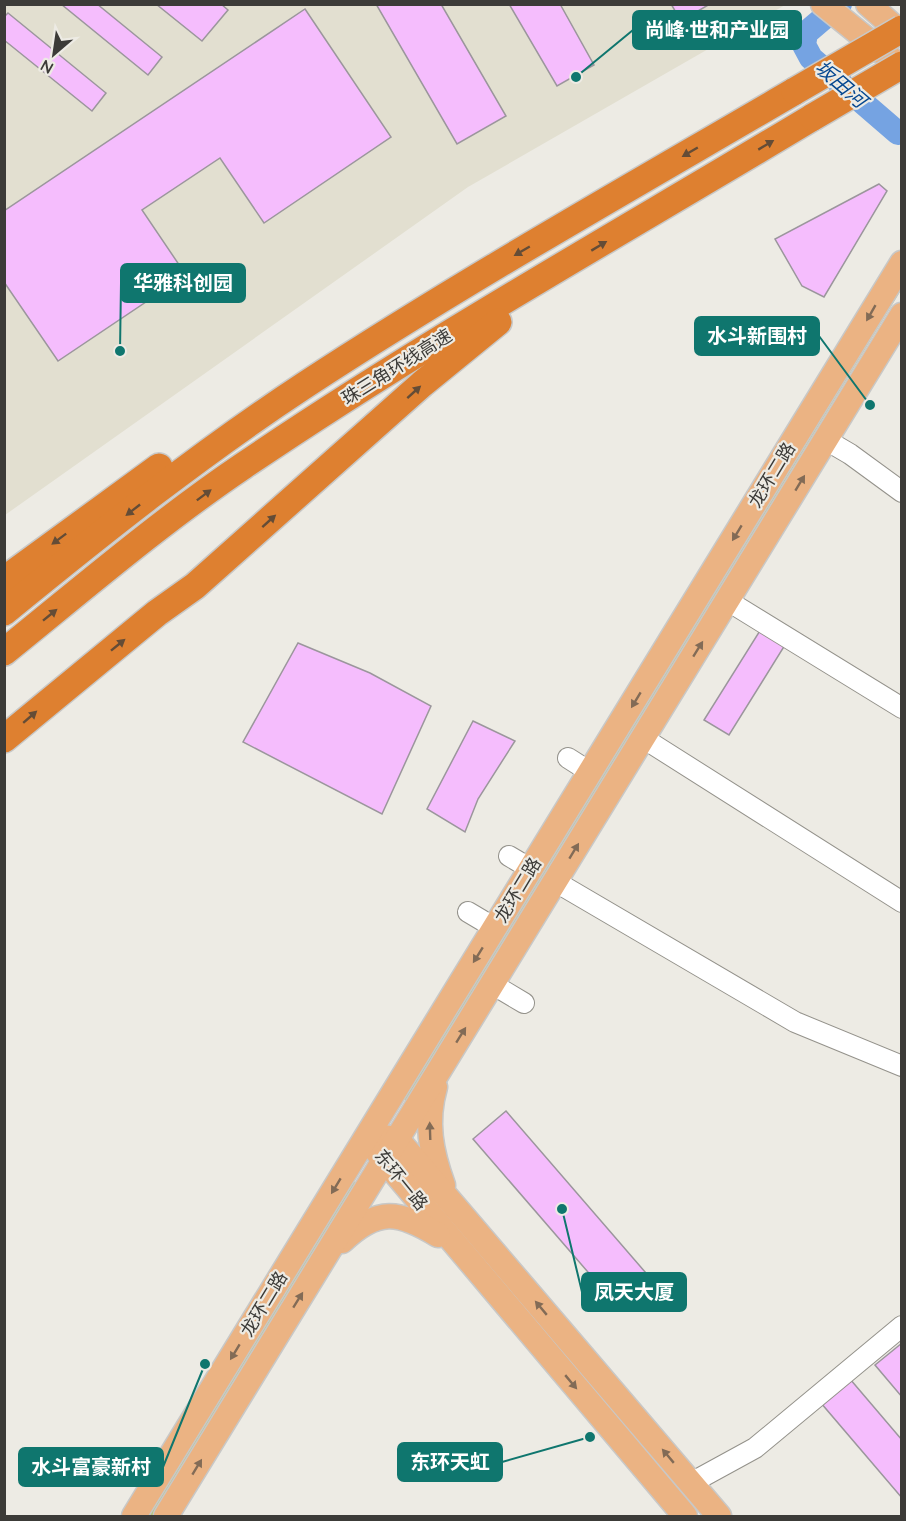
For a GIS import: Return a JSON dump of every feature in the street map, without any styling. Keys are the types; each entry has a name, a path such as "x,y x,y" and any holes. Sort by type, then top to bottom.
{"highway":[{"name":"珠三角环线高速","path":"4,612 186,468 303,387 428,307 795,91 902,32"},
{"name":"珠三角环线高速","path":"4,652 93,580 240,468 379,376 902,66"},
{"path":"4,739 56,695 195,586 422,384 571,263"},
{"path":"4,580 101,508 257,402 296,377 428,307"}],"main road":[{"path":"823,4 902,66"},
{"path":"868,4 902,32"},
{"name":"龙环二路","path":"134,1516 902,263"},
{"name":"龙环二路","path":"166,1516 902,315"},
{"path":"442,1065 433,1095 429,1129 438,1171 454,1206"},
{"name":"东环一路","path":"366,1136 397,1139 719,1516"},
{"name":"东环一路","path":"366,1136 461,1253 685,1516"},
{"path":"322,1262 356,1228 377,1216 389,1215 418,1223 461,1253"}],"street":[{"path":"826,440 850,454 902,492"},
{"path":"728,601 902,708"},
{"path":"643,738 902,902"},
{"path":"568,758 590,772"},
{"path":"509,855 531,869"},
{"path":"556,882 795,1022 899,1059"},
{"path":"468,912 495,928"},
{"path":"492,984 524,1003"},
{"path":"691,1483 755,1449 902,1326"}],"shaded area":[{"path":"5,5 785,5 468,187 5,515"}],"green space":[{"path":"901,284 901,290 407,1103 403,1098"},
{"path":"353,1181 357,1184 154,1516 148,1516"}],"building":[{"path":"61,4 97,4 162,57 148,75"},
{"path":"156,4 221,4 228,10 202,41"},
{"path":"376,4 441,4 506,116 457,144"},
{"path":"509,4 560,4 594,65 557,86"},
{"path":"671,4 710,4 681,21"},
{"path":"305,9 391,137 264,223 220,158 142,210 186,275 58,361 4,282 4,211"},
{"path":"8,13 106,93 92,111 4,40 4,17"},
{"path":"879,184 887,191 824,297 802,286 775,239"},
{"path":"761,629 785,645 729,735 704,720"},
{"path":"298,643 370,673 431,706 382,814 243,742"},
{"path":"473,721 515,741 478,799 465,832 427,809"},
{"path":"506,1111 652,1280 619,1308 473,1139"},
{"path":"902,1343 902,1397 875,1365"},
{"path":"850,1379 902,1440 902,1498 821,1403"}],"waterway":[{"name":"坂田河","path":"840,4 806,33 804,45 811,58 898,133"}],"place":[{"name":"尚峰·世和产业园","path":"576,77"},
{"name":"华雅科创园","path":"120,351"},
{"name":"水斗新围村","path":"870,405"},
{"name":"凤天大厦","path":"562,1209"},
{"name":"水斗富豪新村","path":"205,1364"},
{"name":"东环天虹","path":"590,1437"}]}
